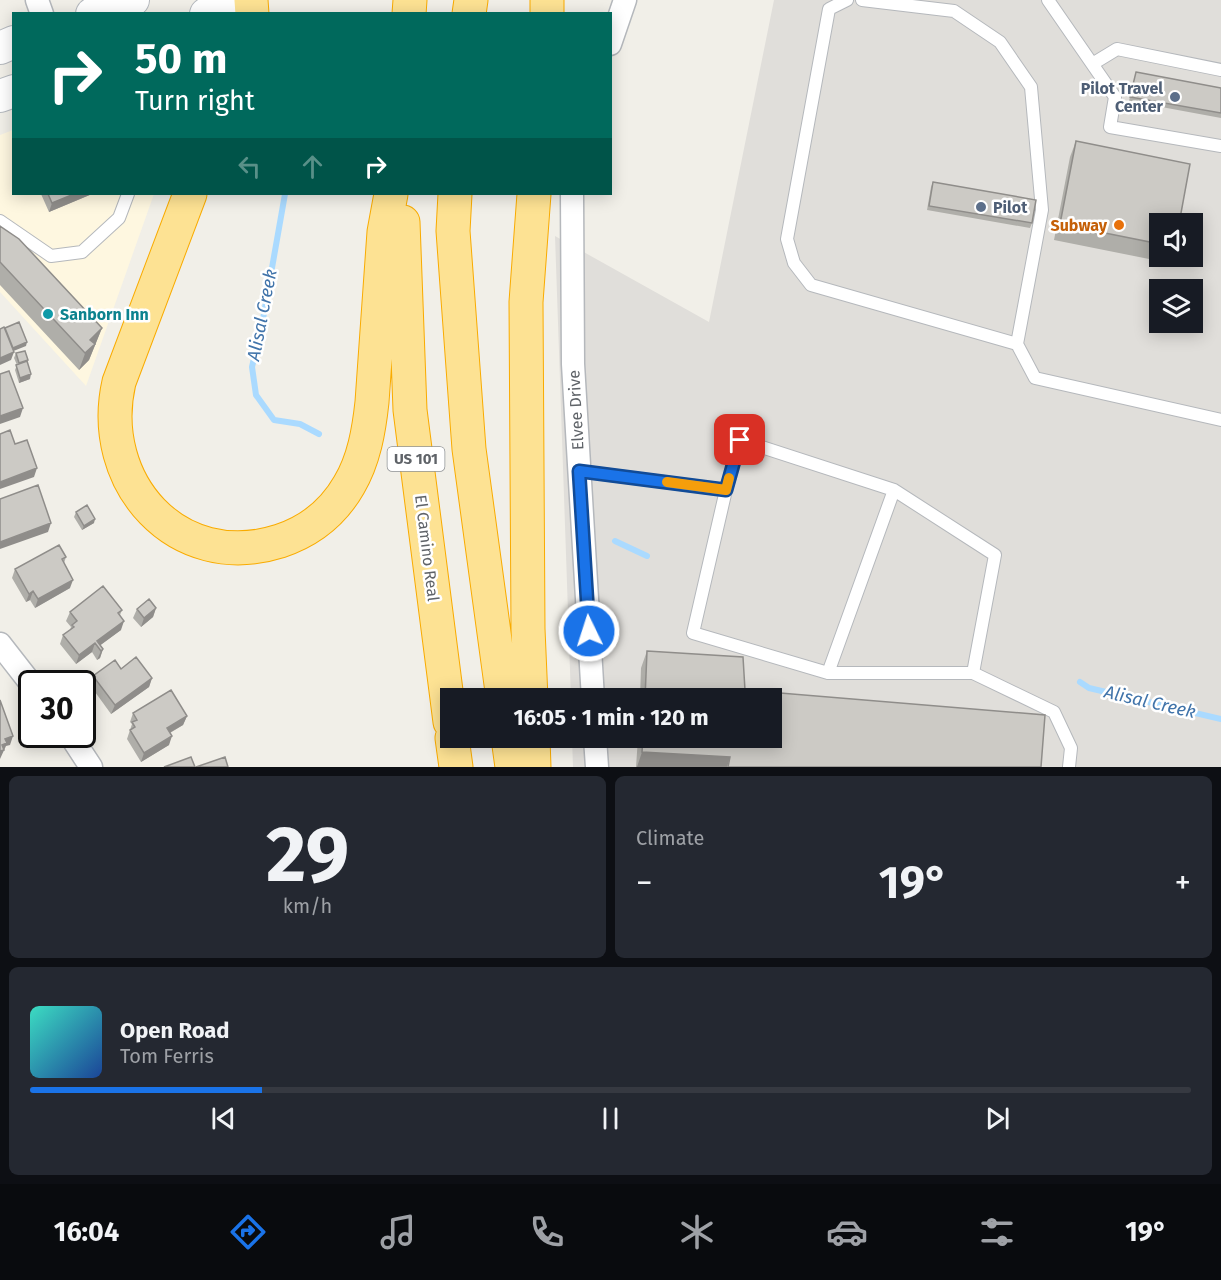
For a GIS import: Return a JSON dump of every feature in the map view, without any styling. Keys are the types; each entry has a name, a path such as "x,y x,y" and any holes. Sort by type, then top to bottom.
{"highway":[{"path":"190,195 119,382 114,412 115,430 120,458 126,474 151,510 175,530 203,542 233,549 267,545 300,533 315,524 341,498 358,467 372,402 384,232 391,195"},
{"name":"El Camino Real","path":"402,195 410,410 446,688"},
{"name":"US 101","path":"455,195 453,231 469,449 502,688"},
{"path":"531,688 528,630 526,302 534,195"},
{"path":"453,748 456,767"},
{"path":"509,748 512,767"},
{"path":"533,748 534,767"}],"main road":[{"path":"98,12 133,0"},
{"path":"209,12 228,0"}],"street":[{"path":"612,38 625,0"},
{"name":"Elvee Drive","path":"572,195 573,364 592,688"},
{"path":"0,644 21,670"},
{"path":"79,748 91,767"},
{"path":"596,748 597,767"}],"lane":[{"path":"847,0 829,9 787,238 794,263 811,285 1017,344"},
{"path":"862,0 954,11 1000,42 1031,87 1042,210 1017,344 1035,378 1221,420"},
{"path":"1048,0 1094,63 1115,97 1110,127 1221,146"},
{"path":"1094,63 1117,49 1221,70"},
{"path":"0,221 51,256 82,252 120,218 128,195"},
{"path":"973,673 994,555 894,490 740,440 693,633 828,673 973,673 1054,712 1071,748 1069,767"},
{"path":"579,471 726,490"},
{"path":"828,673 894,490"}],"shaded area":[{"path":"774,0 1221,0 1221,767 573,767 572,748 782,748 782,688 571,688 555,236 709,322"},
{"path":"12,130 12,195 154,195 86,386 0,292 0,135"}],"building":[{"name":"Pilot Travel Center","path":"1136,72 1221,88 1221,113 1130,97"},
{"path":"1076,141 1190,164 1181,213 1149,213 1149,242 1060,224"},
{"name":"Pilot","path":"933,182 1036,200 1032,223 929,206"},
{"path":"48,195 72,195 52,203"},
{"path":"0,226 19,239 102,328 90,340 95,344 85,353 0,262"},
{"path":"19,322 27,342 13,348 5,328"},
{"path":"4,327 14,352 0,358 0,329"},
{"path":"25,351 28,360 19,363 16,353"},
{"path":"27,361 31,374 20,378 16,365"},
{"path":"9,371 23,408 0,416 0,374"},
{"path":"10,430 15,444 27,440 37,468 0,482 0,434"},
{"path":"38,485 51,523 0,542 0,499"},
{"path":"87,505 95,519 84,526 76,512"},
{"path":"59,545 66,557 62,559 73,580 38,599 33,591 29,594 15,569"},
{"path":"103,586 122,610 118,613 124,621 97,641 103,649 101,651 95,643 79,655 63,635 74,627 72,625 77,621 70,612"},
{"path":"149,599 156,608 144,618 137,609"},
{"path":"647,651 743,657 745,688 645,688"},
{"path":"136,657 152,678 115,705 96,680 96,674 115,660 121,669"},
{"path":"171,690 187,716 167,728 172,736 144,753 130,730 135,727 132,722 137,720 133,713"},
{"path":"782,693 1045,715 1041,767 728,767 730,757 642,752 642,748 782,748"},
{"path":"0,700 13,736 5,739 7,743 2,745 4,750 0,751"},
{"path":"191,757 195,767 164,767"},
{"path":"225,757 228,767 196,767"}],"waterway":[{"name":"Alisal Creek","path":"285,195 263,319 252,367 256,395 274,420 300,424 319,434"},
{"name":"Alisal Creek","path":"615,541 647,556"},
{"name":"Alisal Creek","path":"1080,682 1089,688 1221,719"}],"slow traffic":[{"path":"667,482 726,490 729,478"}],"place":[{"name":"Pilot Travel Center","path":"1175,97"},
{"name":"Pilot","path":"981,207"},
{"name":"Subway","path":"1119,225"},
{"name":"Sanborn Inn","path":"48,314"}],"route":[{"path":"589,631 579,471 726,490 740,440"}]}
